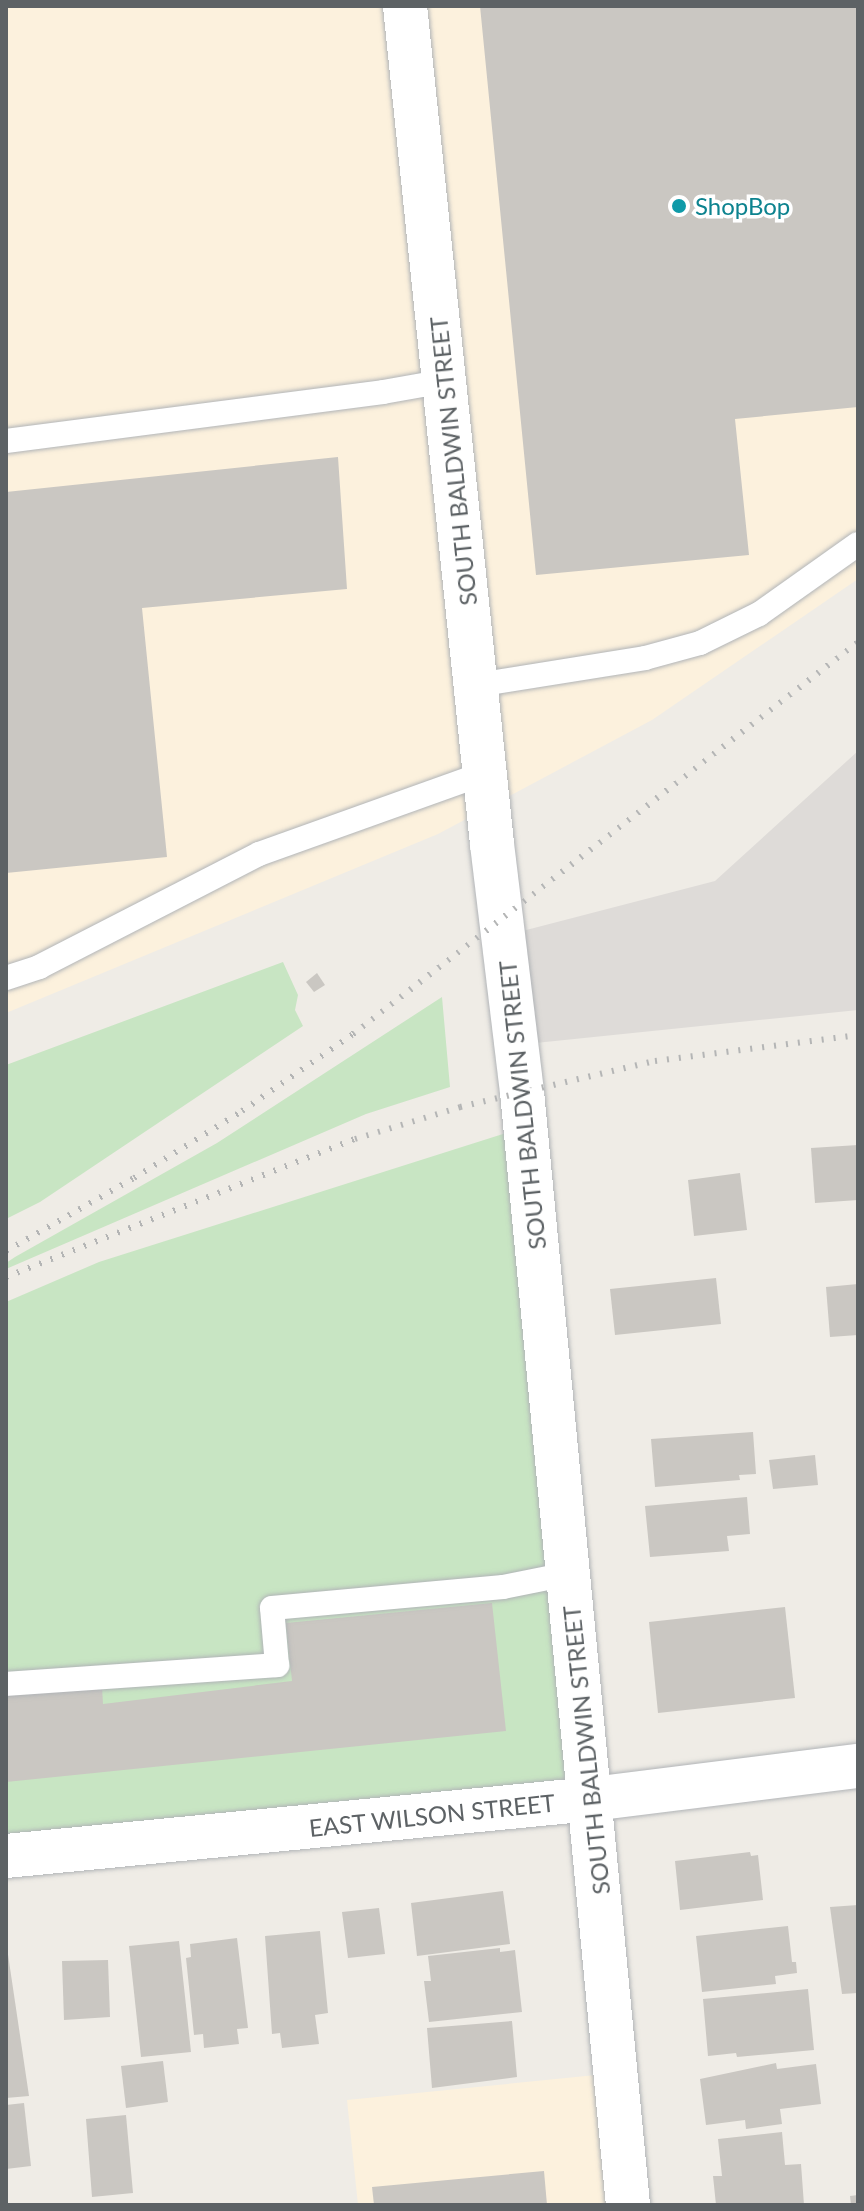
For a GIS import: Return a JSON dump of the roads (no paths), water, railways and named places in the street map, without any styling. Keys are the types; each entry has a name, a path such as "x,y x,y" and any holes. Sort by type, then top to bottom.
{"street":[{"name":"SOUTH BALDWIN STREET","path":"405,6 485,773 522,1092 592,1799 628,2205"},
{"name":"EAST WILSON STREET","path":"6,1856 592,1799 858,1766"}],"lane":[{"path":"6,441 383,392 445,381"},
{"path":"477,685 645,658 700,643 759,614 858,544"},
{"path":"6,978 39,967 259,854 485,773"},
{"path":"6,1684 277,1665 272,1608 503,1587 568,1574"}],"railway":[{"path":"6,1251 134,1178 242,1111 353,1034 858,642"},
{"path":"6,1277 355,1139 460,1107 655,1061 858,1035"}],"place":[{"name":"ShopBop","path":"679,206"}]}
